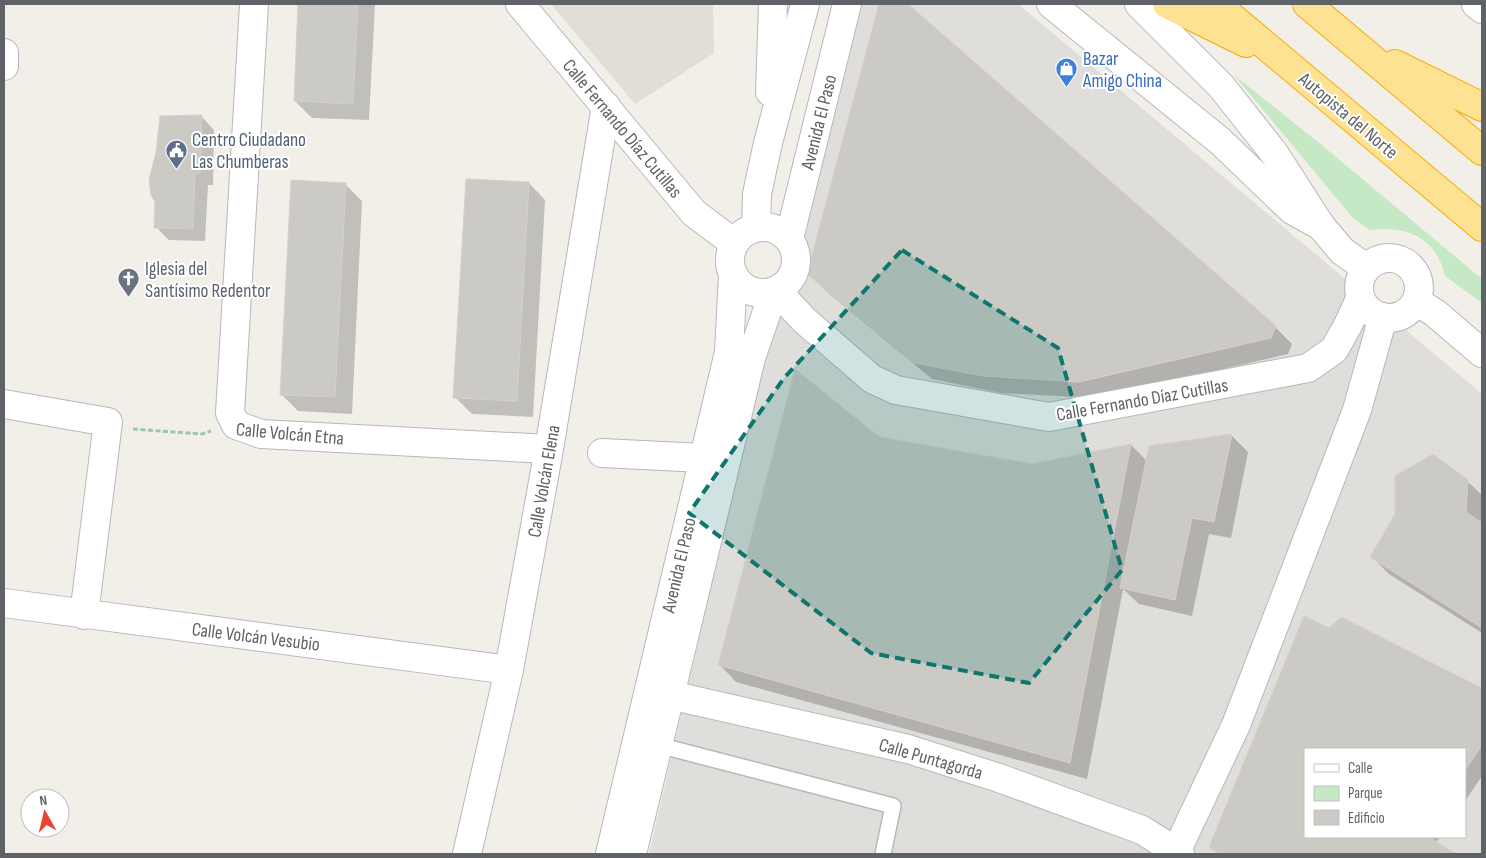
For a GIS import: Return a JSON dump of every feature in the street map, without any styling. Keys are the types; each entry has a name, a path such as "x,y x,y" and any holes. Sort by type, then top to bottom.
{"highway":[{"path":"1167,4 1285,62"},
{"name":"Autopista del Norte","path":"1216,4 1482,227"},
{"path":"1307,4 1482,151"},
{"path":"1354,43 1482,107"}],"street":[{"path":"236,425 230,413 254,4"},
{"name":"Calle Fernando Díaz Cutillas","path":"520,4 694,213 734,243"},
{"path":"768,143 773,4"},
{"path":"756,228 757,194 768,143 805,4"},
{"name":"Avenida El Paso","path":"789,239 847,4"},
{"path":"1051,4 1220,141 1292,210 1321,226"},
{"path":"1139,4 1222,86 1274,153 1321,226 1342,251 1366,268"},
{"path":"1476,4 1482,9"},
{"path":"4,53 4,66"},
{"name":"Calle Volcán Elena","path":"467,854 509,670 549,449 606,106"},
{"path":"765,227 774,229 789,239 794,248 795,268 791,277 784,285 764,293 755,292 738,282 730,264 734,243 741,236 756,228 765,227"},
{"path":"1392,258 1401,260 1409,265 1415,273 1419,292 1416,301 1410,309 1402,315 1393,318 1374,314 1366,308 1360,299 1358,283 1366,268 1373,262 1392,258"},
{"name":"Avenida El Paso","path":"610,854 729,352 733,274"},
{"name":"Calle Fernando Díaz Cutillas","path":"775,290 804,320 872,379 896,390 1049,417 1308,368 1334,350 1360,299"},
{"name":"Avenida El Paso","path":"632,854 751,358 775,290"},
{"path":"1416,301 1436,313 1482,353"},
{"path":"1177,853 1236,725 1357,410 1383,317"},
{"path":"4,404 108,422 84,615"},
{"name":"Calle Volcán Etna","path":"236,425 261,434 549,449"},
{"path":"602,452 703,458"},
{"name":"Calle Volcán Vesubio","path":"4,603 509,670"},
{"name":"Calle Puntagorda","path":"670,695 927,755 999,778 1142,830 1177,853"}],"lane":[{"path":"658,745 893,806 884,854"}],"path":[{"name":"Calle Volcán Etna","path":"108,422 118,428 202,434 236,425"}],"highlighted area":[{"path":"902,250 1058,348 1122,570 1029,683 871,653 689,513 784,378"}],"shaded area":[{"path":"551,4 713,4 714,53 635,104"},
{"path":"855,4 1018,4 1482,394 1482,854 649,854 797,214"}],"green space":[{"path":"1234,75 1318,142 1482,279 1482,303 1445,276 1435,252 1418,237 1396,230 1370,230 1354,219"}],"building":[{"path":"298,4 358,4 353,104 294,101"},
{"path":"879,4 908,4 1276,326 1271,338 1079,382 983,376 914,363 807,274"},
{"name":"Centro Ciudadano Las Chumberas","path":"202,115 200,173 195,173 193,229 154,228 155,202 151,195 149,180 156,152 160,116"},
{"path":"466,179 529,182 517,401 453,398"},
{"path":"291,180 346,183 335,397 280,395"},
{"path":"795,369 879,437 1032,464 1131,444 1070,763 718,665"},
{"path":"1232,434 1214,522 1192,518 1175,600 1120,588 1149,446"},
{"path":"1433,454 1468,480 1466,512 1482,523 1482,628 1370,557 1395,514 1395,476"},
{"path":"1304,616 1329,628 1341,617 1482,688 1482,745 1466,769 1466,748 1304,748 1304,838 1431,838 1456,854 1219,854 1209,847"}],"place":[{"name":"Bazar Amigo China","path":"1067,88"},
{"name":"Centro Ciudadano Las Chumberas","path":"176,169"},
{"name":"Iglesia del Santísimo Redentor","path":"129,298"}]}
